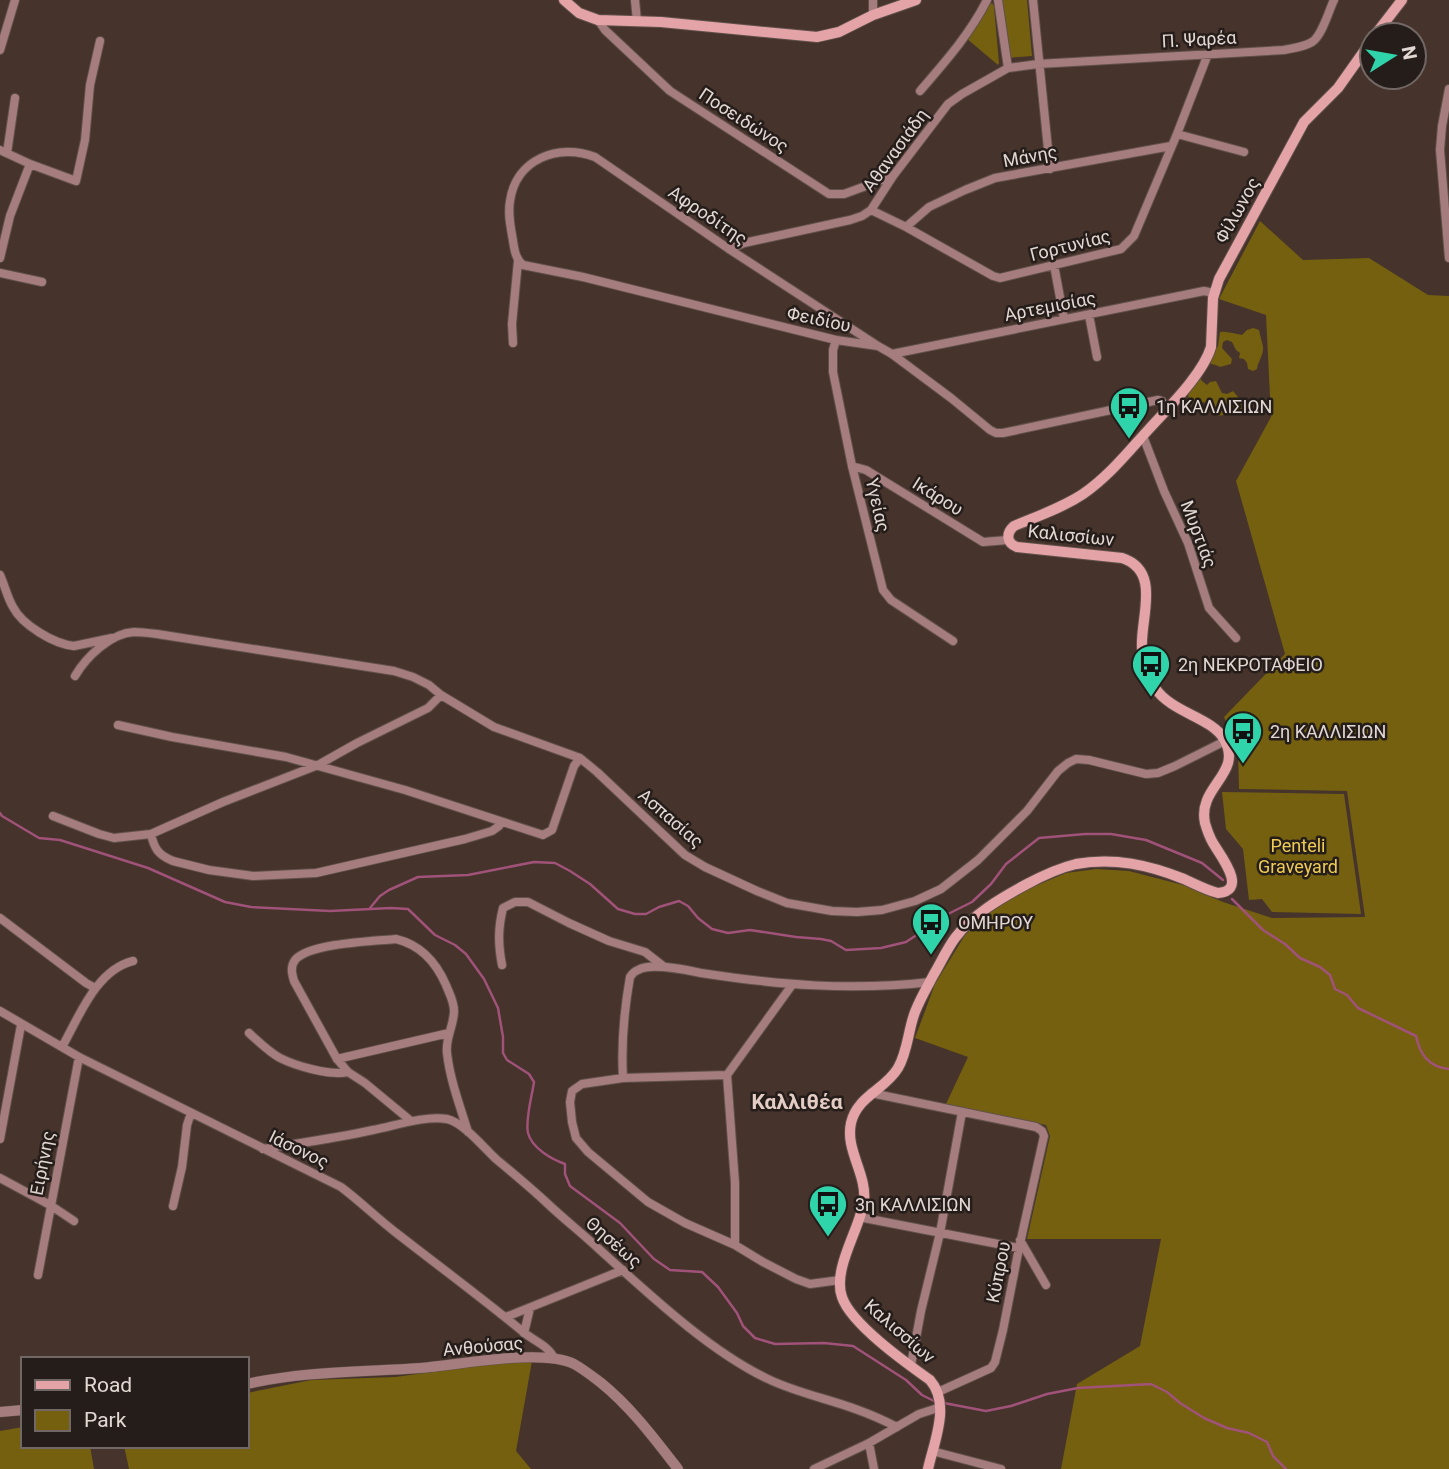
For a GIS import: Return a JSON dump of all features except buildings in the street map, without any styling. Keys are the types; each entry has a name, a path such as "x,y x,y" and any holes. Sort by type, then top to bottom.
{"main road":[{"path":"564,0 579,13 598,20 817,37 839,32 873,15 916,0"},
{"path":"1386,21 1402,0"},
{"name":"Φίλωνος","path":"1166,411 1191,381 1209,353 1214,293 1219,279 1304,122 1338,88 1358,60"},
{"name":"Καλισσίων","path":"1166,411 1095,486 1064,505 1014,526 1008,540 1017,547 1122,558 1139,568 1146,584 1142,645 1150,681 1164,699 1209,725 1219,732 1225,741"},
{"path":"840,1280 864,1193 851,1142 850,1129 856,1109 890,1079 898,1067 914,1013 956,937 1001,898 1051,872 1069,866 1095,862 1131,863 1170,873 1213,892 1227,892 1231,885 1231,876 1208,832 1204,816 1209,794 1226,771 1230,760 1225,741"},
{"name":"Καλισσίων","path":"840,1280 842,1298 849,1310 875,1336 932,1382 938,1392"},
{"path":"928,1469 941,1407 938,1392"}],"street":[{"path":"0,50 15,0"},
{"path":"635,0 636,21"},
{"path":"873,0 873,15"},
{"path":"920,91 951,56 987,0"},
{"path":"998,0 1008,68"},
{"path":"1033,0 1050,169"},
{"name":"Π. Ψαρέα","path":"1038,64 1284,50 1312,42 1318,37 1334,0"},
{"name":"Ποσειδώνος","path":"598,20 605,30 670,91 829,194 844,194 893,176"},
{"path":"15,98 3,151 76,181 85,140 90,85 100,41"},
{"name":"Γορτυνίας","path":"871,210 1000,278 1121,249 1134,236 1208,54"},
{"name":"Αθανασιάδη","path":"729,249 744,243 862,216 871,210 893,176 948,104 1008,68 1038,64"},
{"path":"1449,89 1440,150 1449,258"},
{"path":"1177,134 1244,152"},
{"name":"Μάνης","path":"906,227 929,207 995,178 1171,146"},
{"name":"Αφροδίτης","path":"518,261 510,220 510,203 517,180 536,161 548,155 568,151 585,153 595,157 878,346"},
{"path":"0,258 10,216 30,164"},
{"path":"513,343 512,324 518,261"},
{"name":"Φειδίου","path":"518,261 523,265 836,340 878,346 996,433 1158,400 1162,401 1166,411"},
{"path":"1054,265 1064,319"},
{"path":"0,273 42,282"},
{"name":"Αρτεμισίας","path":"892,354 1204,291 1214,293"},
{"path":"1089,315 1097,356"},
{"name":"Υγείας","path":"836,340 832,350 833,372 852,466 883,590 891,600 953,641"},
{"name":"Μυρτιάς","path":"1143,436 1188,543 1209,608 1236,638"},
{"name":"Ικάρου","path":"852,466 866,470 983,542 1008,540"},
{"path":"0,575 13,609 26,623 42,633 74,646 115,638"},
{"name":"Ασπασίας","path":"75,676 90,655 115,638 134,632 394,671 429,685 494,727 580,758 685,855 705,867 787,903 857,912 899,906 941,889 978,860 1027,811 1058,771 1076,759 1146,774 1158,773 1225,741"},
{"path":"53,816 114,838 151,834 318,765 428,708 441,695"},
{"path":"118,725 318,765 543,835 552,830 580,758"},
{"path":"151,834 157,852 173,861 231,874 281,876 316,873 464,839 492,831 500,822"},
{"path":"502,965 498,944 503,908 515,902 528,902 609,941 645,952 664,966"},
{"path":"0,918 95,988"},
{"path":"411,1121 348,1072 337,1059 291,973 293,963 301,955 333,945 396,939 415,945 432,962 453,1001 453,1025 446,1048 468,1133"},
{"path":"62,1047 95,988 121,964 133,961"},
{"path":"623,1079 622,1039 630,976 640,968 664,966 763,983 792,985 878,987 930,982"},
{"path":"735,1244 735,1183 727,1075 792,985"},
{"name":"Ιάσονος","path":"0,1011 79,1057 341,1187 398,1235 550,1351 554,1358"},
{"path":"0,1139 21,1025"},
{"path":"248,1033 269,1051 292,1063 326,1072 348,1072"},
{"path":"337,1059 449,1033"},
{"name":"Ειρήνης","path":"38,1275 79,1057"},
{"path":"727,1075 623,1079 582,1084 572,1091 570,1102 576,1138 588,1152 648,1202 685,1223 735,1244 810,1284 840,1280"},
{"path":"871,1093 962,1112 940,1233 911,1366"},
{"path":"263,1149 411,1121 443,1119 453,1110 458,1100"},
{"name":"Κύπρου","path":"938,1392 991,1368 995,1362 1044,1136 1036,1127 962,1112"},
{"path":"173,1206 191,1113"},
{"name":"Θησέως","path":"443,1119 450,1120 468,1133 700,1336 748,1369 770,1381 858,1410 897,1427"},
{"path":"0,1178 74,1221"},
{"path":"859,1217 940,1233 1020,1244 1046,1284"},
{"path":"506,1317 623,1270"},
{"path":"524,1333 530,1308"},
{"name":"Ανθούσας","path":"248,1384 302,1375 394,1370 506,1359 554,1358 582,1369 621,1400 678,1469"},
{"path":"814,1469 869,1443 919,1414 941,1407"},
{"path":"0,1412 21,1410"},
{"path":"869,1443 874,1469"},
{"path":"932,1451 980,1466 1001,1469"}],"green space":[{"path":"1002,0 1027,0 1032,56 1007,58"},
{"path":"990,3 994,7 998,65 966,38"},
{"path":"1260,221 1303,260 1369,258 1428,295 1449,296 1449,1469 1061,1469 1077,1384 1140,1346 1161,1239 1027,1239 1050,1136 1046,1125 946,1104 968,1057 915,1038 935,984 965,935 989,913 1021,892 1066,873 1096,869 1129,871 1183,885 1272,918 1365,917 1347,791 1239,789 1238,750 1224,717 1285,654 1236,481 1271,417 1266,315 1219,299"},
{"path":"1253,328 1259,330 1263,347 1257,369 1248,369 1244,359 1239,358 1240,353 1232,342 1227,340 1223,342 1222,348 1232,359 1231,364 1220,367 1211,364 1210,359 1218,346 1220,332 1242,335"},
{"path":"1199,376 1207,385 1216,381 1222,393 1233,391 1238,401 1245,404 1247,409 1217,415 1211,414 1209,406 1204,402 1189,402 1189,391"},
{"name":"Penteli Graveyard","path":"1222,792 1344,794 1361,914 1272,912 1262,899 1249,900 1243,849 1226,829"},
{"path":"532,1361 516,1451 531,1469 129,1469 124,1448 248,1448 248,1393 311,1380 395,1377"},
{"path":"21,1427 21,1448 90,1448 94,1469 0,1469 0,1431"}],"waterway":[{"path":"0,813 39,838 60,840 148,868 225,902 251,907 330,911 408,909 435,935 466,954 484,979 498,1008 503,1053 507,1060 529,1074 534,1082 527,1122 530,1138 543,1152 565,1164 565,1174 570,1186 620,1223 654,1259 670,1270 702,1272 718,1287 743,1326 755,1338 775,1344 824,1343 853,1346 934,1401"},
{"path":"370,908 389,890 418,877 468,875 534,862 555,863 590,884 618,909 646,914 679,901 712,929 728,933 750,930 821,939 831,941 846,950 881,948 906,942 972,902 991,884 1006,864 1039,838 1111,834 1146,840 1202,863 1223,880"},
{"path":"1232,899 1263,930 1285,944 1300,958 1330,975 1335,989 1347,995 1358,1008 1416,1036 1426,1059 1436,1066 1449,1069"},
{"path":"944,1403 986,1411 1078,1388 1151,1384 1204,1418 1267,1442 1273,1456 1286,1469"}],"place":[{"name":"1η ΚΑΛΛΙΣΙΩΝ","path":"1129,440"},
{"name":"2η ΝΕΚΡΟΤΑΦΕΙΟ","path":"1151,698"},
{"name":"2η ΚΑΛΛΙΣΙΩΝ","path":"1243,765"},
{"name":"ΟΜΗΡΟΥ","path":"931,956"},
{"name":"3η ΚΑΛΛΙΣΙΩΝ","path":"828,1238"}],"district":[{"name":"Καλλιθέα","path":"797,1102"}]}
